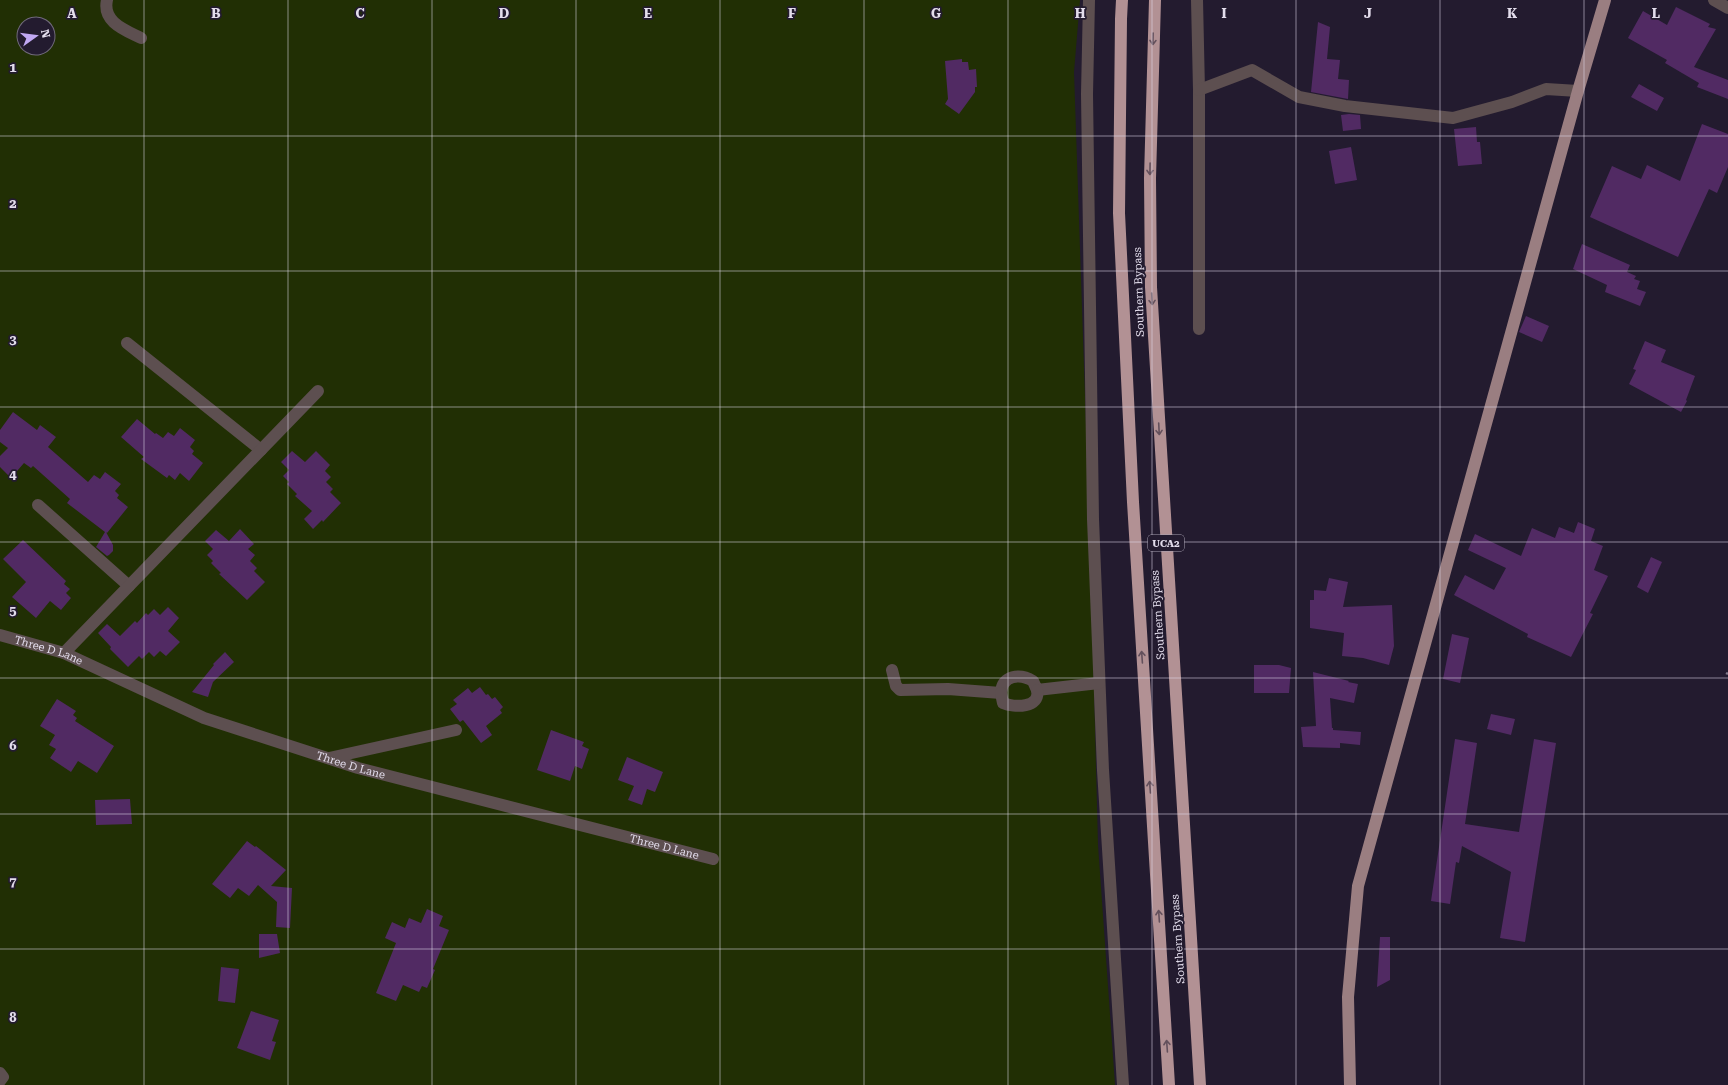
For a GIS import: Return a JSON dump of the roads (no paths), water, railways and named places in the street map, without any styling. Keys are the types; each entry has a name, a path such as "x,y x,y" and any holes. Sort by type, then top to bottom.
{"highway":[{"name":"Southern Bypass","path":"1122,0 1120,221 1132,502 1169,1085"},
{"name":"Southern Bypass","path":"1154,0 1150,178 1151,287 1200,1085"}],"main road":[{"path":"1350,1085 1348,997 1358,886 1578,91 1605,0"}],"street":[{"path":"107,0 106,12 114,24 141,38"},
{"path":"1089,0 1086,94 1093,519 1103,770 1124,1085"},
{"path":"1197,0 1199,90 1199,329"},
{"path":"1714,0 1728,8"},
{"path":"1199,90 1252,70 1299,97 1345,106 1453,118 1512,102 1546,89 1578,91"},
{"path":"127,343 260,450"},
{"path":"64,653 318,391"},
{"path":"38,505 129,586"},
{"name":"Three D Lane","path":"0,635 64,653 204,718 358,768 713,859"},
{"path":"892,670 896,686 900,690 948,690 1001,693"},
{"path":"1013,677 1028,678 1033,681 1037,690 1038,695 1036,700 1030,704 1020,707 1010,706 1003,703 1001,688 1005,680 1013,677"},
{"path":"1037,690 1099,683"},
{"path":"328,758 456,730"},
{"path":"0,1073 2,1077 0,1081"}]}
